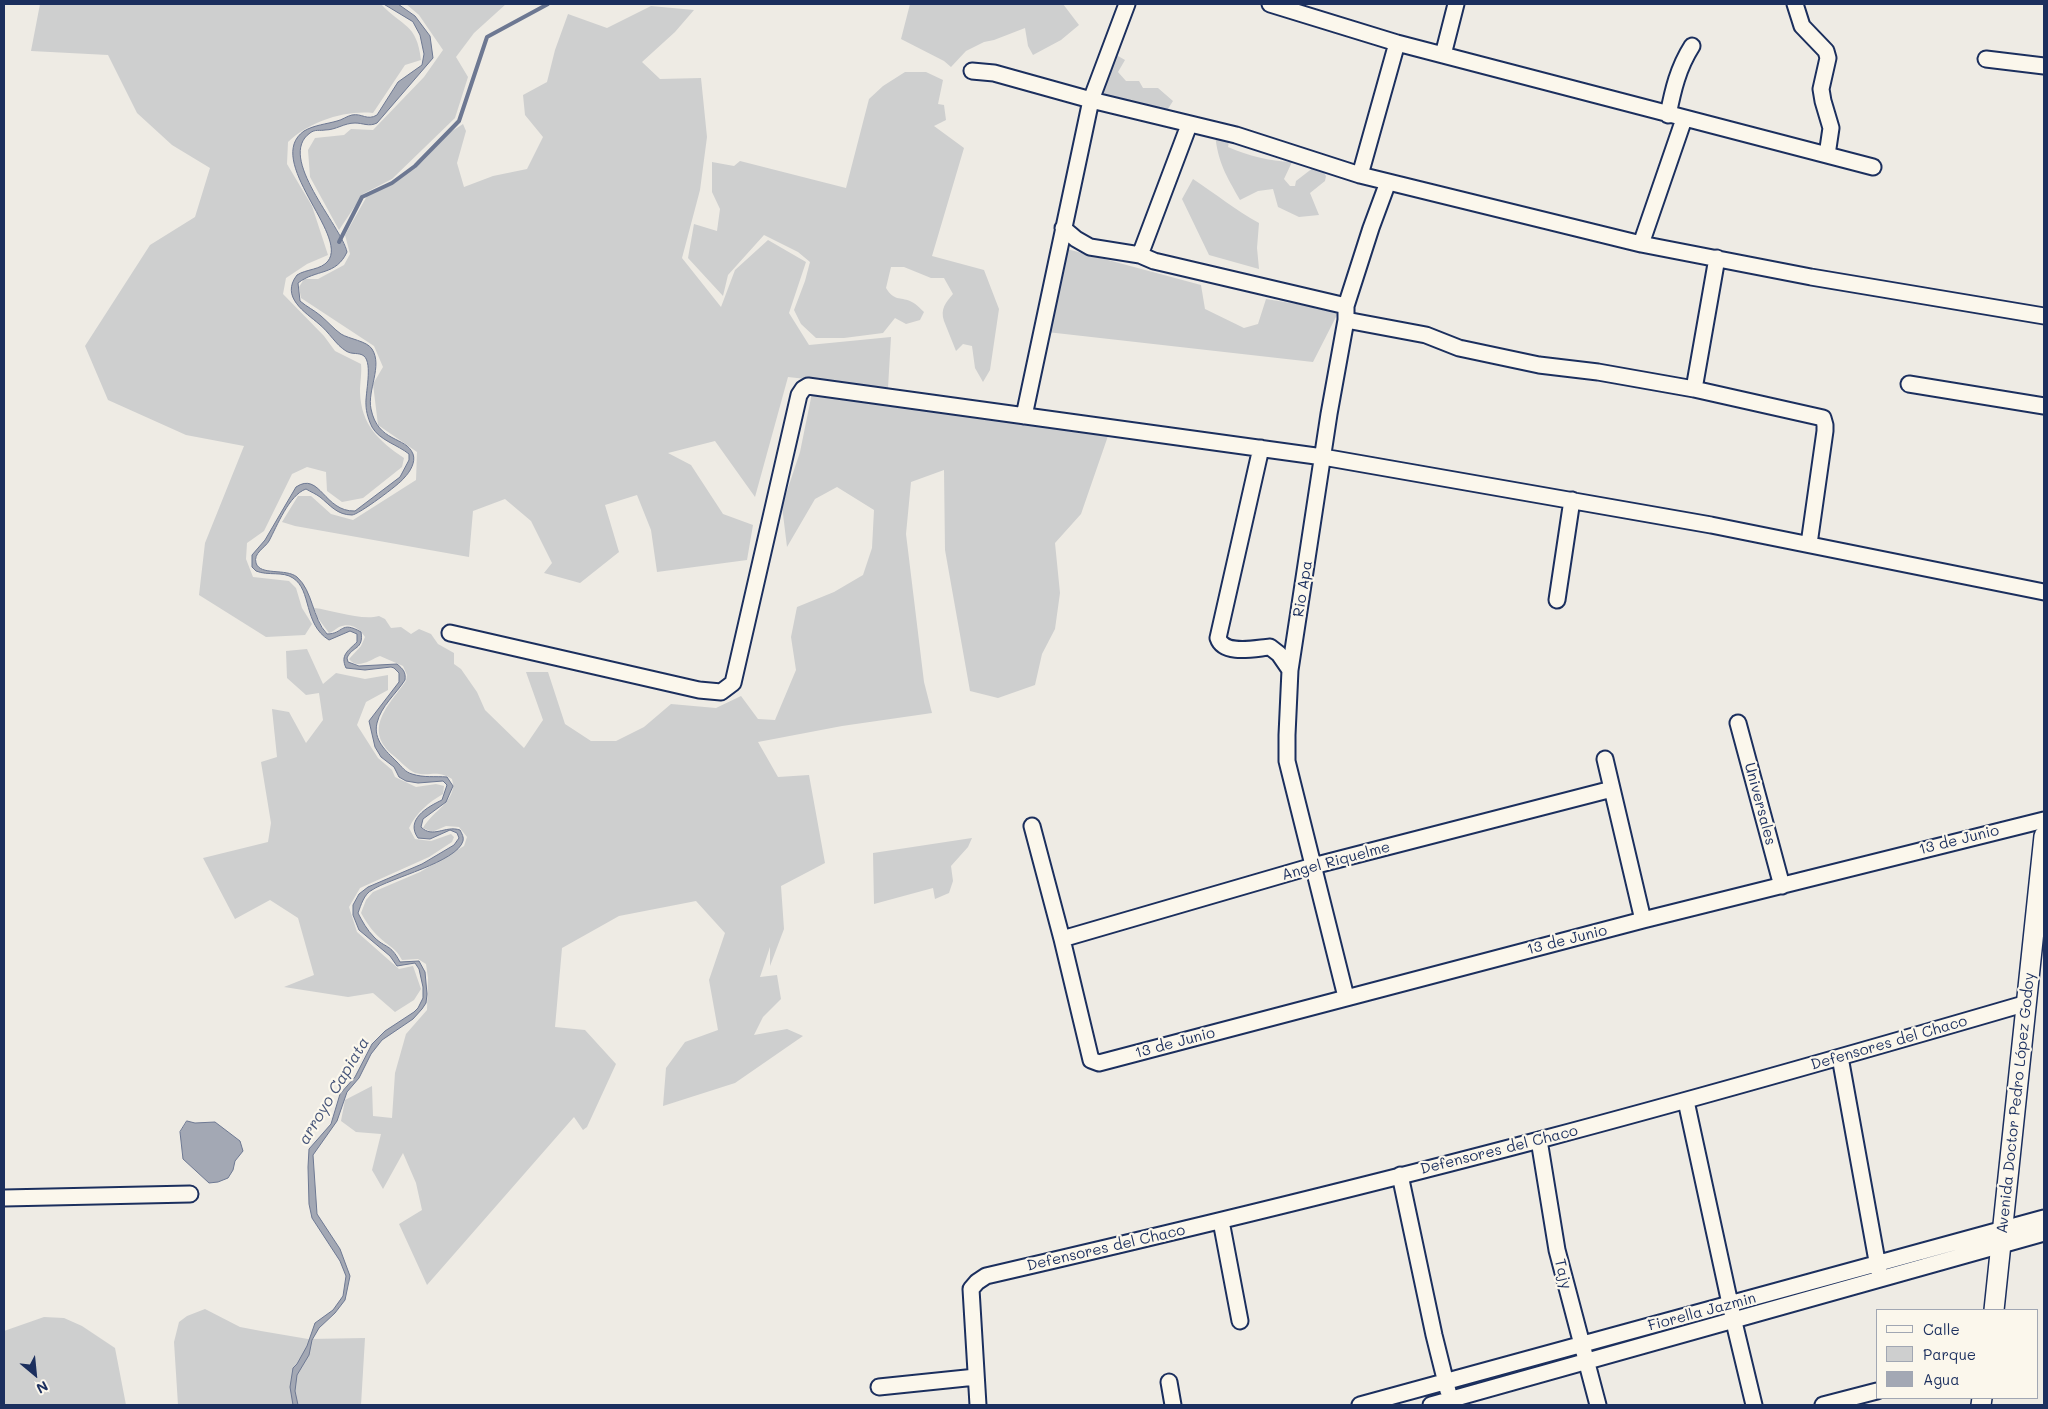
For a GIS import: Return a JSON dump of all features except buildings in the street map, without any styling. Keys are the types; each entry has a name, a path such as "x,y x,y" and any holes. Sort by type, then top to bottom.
{"main road":[{"name":"Avenida Doctor Pedro López Godoy","path":"1994,1309 2044,836"}],"street":[{"path":"1024,416 1091,100 1127,4"},
{"path":"1270,4 1397,43 1873,167"},
{"path":"1444,55 1456,4"},
{"path":"1795,4 1802,26 1826,51 1828,58 1821,89 1822,101 1831,128 1827,155"},
{"path":"1360,175 1397,43"},
{"path":"1668,114 1675,81 1682,62 1692,46"},
{"path":"1986,59 2044,66"},
{"path":"972,71 994,73 1091,100 1236,135 1360,175 1641,244 1811,277 2044,316"},
{"path":"1641,244 1684,119"},
{"path":"1140,255 1190,125"},
{"name":"Rio Apa","path":"1346,997 1288,761 1290,670 1346,313 1371,228 1388,182"},
{"path":"1064,228 1090,247 1140,255 1426,335 1459,348 1539,366 1598,372 1694,389 1823,418 1826,425 1809,544"},
{"path":"1694,389 1717,258"},
{"path":"1909,384 2044,406"},
{"path":"450,633 699,690 721,692 733,684 800,395 802,389 808,386 1323,457 1572,500 1809,544 2044,592"},
{"path":"1261,448 1218,638 1223,644 1233,649 1270,647 1279,654 1290,670"},
{"path":"1557,600 1572,500"},
{"name":"Universales","path":"1738,723 1782,886"},
{"path":"1605,759 1643,920"},
{"name":"Angel Riquelme","path":"1062,939 1313,866 1612,789"},
{"name":"13 de Junio","path":"1062,939 1091,1060 1107,1062 1346,997 1643,920 2044,820"},
{"path":"1032,826 1062,939"},
{"name":"Defensores del Chaco","path":"976,1377 971,1289 986,1276 1221,1221 1539,1140 1686,1101 2027,1003"},
{"path":"1840,1057 1880,1281"},
{"path":"1686,1101 1754,1405"},
{"name":"Tajy","path":"1539,1140 1557,1250 1598,1405"},
{"path":"1400,1175 1434,1335 1451,1403"},
{"path":"4,1198 190,1194"},
{"name":"Fiorella Jazmin","path":"1431,1405 1451,1403 1587,1362 1880,1281 2002,1238 2044,1218"},
{"path":"1221,1221 1240,1321"},
{"name":"Fiorella Jazmin","path":"1360,1405 1877,1264 2002,1238 2044,1234"},
{"path":"879,1386 976,1377 978,1405"},
{"path":"1169,1382 1173,1405"},
{"path":"1823,1405 1876,1391"}],"green space":[{"path":"40,4 381,4 412,32 416,39 421,60 405,65 373,113 350,113 316,123 288,142 287,164 312,206 328,255 307,264 286,278 283,294 324,336 335,351 361,364 361,404 368,423 379,438 404,458 402,467 363,498 342,502 327,491 326,472 307,467 292,474 264,531 247,543 246,559 253,577 289,581 296,588 302,608 312,624 305,635 266,637 199,595 205,543 244,446 186,435 108,400 85,346 150,245 195,217 210,168 172,145 137,113 108,55 31,51"},
{"path":"406,4 506,4 474,33 456,57 468,77 455,118 392,179 363,194 339,230 310,177 308,150 315,138 344,135 351,129 373,130 424,77 443,50 419,15"},
{"path":"910,4 1063,4 1079,25 1061,40 1033,55 1028,46 1025,28 984,42 966,51 951,67 944,61 901,39"},
{"path":"651,6 694,10 675,32 642,62 660,79 701,78 707,137 700,190 682,258 721,307 735,270 768,240 806,262 789,313 809,345 891,337 888,388 788,377 755,497 715,441 668,453 691,465 723,514 753,525 747,560 657,572 651,530 637,495 605,505 619,552 580,583 544,573 552,563 531,521 505,499 473,511 469,557 295,526 282,522 298,496 311,496 331,514 353,520 416,480 417,452 378,425 373,384 383,367 374,346 301,298 299,287 304,279 318,279 344,265 350,254 345,235 367,196 393,184 423,161 449,133 463,124 466,131 457,163 464,187 493,176 527,169 543,137 525,115 523,95 547,82 555,50 568,14 607,28"},
{"path":"1111,52 1125,60 1118,72 1126,81 1139,81 1143,88 1158,88 1173,101 1166,112 1092,99"},
{"path":"905,72 926,72 943,80 938,104 944,105 946,120 934,126 964,148 932,256 984,270 999,309 990,370 983,382 975,368 972,346 963,344 956,351 944,321 943,309 953,294 944,278 931,278 904,267 891,267 886,288 894,297 916,304 924,312 920,320 906,324 895,318 883,333 844,338 816,338 801,324 794,310 810,262 798,252 764,235 728,275 723,296 688,258 694,224 717,231 720,209 712,192 712,162 734,166 740,161 846,188 869,99 883,86"},
{"path":"1231,133 1228,147 1259,158 1292,162 1284,179 1290,186 1295,186 1296,181 1318,164 1326,176 1325,181 1310,193 1319,215 1299,217 1278,207 1273,189 1258,191 1240,200 1227,176 1216,144 1215,134"},
{"path":"1193,179 1259,223 1257,248 1259,269 1209,255 1182,199"},
{"path":"1067,249 1201,285 1205,309 1244,328 1258,324 1266,299 1339,311 1313,362 1047,332"},
{"path":"812,393 1108,436 1081,514 1055,543 1060,593 1055,629 1042,654 1035,685 998,698 970,691 945,550 944,470 911,482 906,534 924,682 932,713 842,726 758,742 778,777 809,775 825,863 781,886 784,929 770,966 770,947 760,977 777,975 781,999 763,1017 754,1035 787,1029 803,1036 735,1083 663,1106 666,1068 685,1042 718,1030 709,980 725,933 696,901 619,916 562,948 555,1027 585,1030 616,1064 587,1127 583,1130 574,1117 427,1285 399,1224 422,1210 416,1183 403,1153 383,1189 372,1170 381,1134 356,1132 341,1121 345,1100 372,1086 373,1116 392,1118 395,1073 406,1034 427,1010 428,978 426,964 418,959 402,960 395,950 374,933 361,913 366,900 373,892 420,872 464,846 467,837 459,827 446,826 432,832 423,828 448,799 453,787 452,779 442,774 412,772 394,756 380,737 379,727 381,718 406,681 407,675 403,666 380,656 360,664 352,662 349,659 361,646 365,637 357,629 347,625 329,633 317,617 314,608 364,617 379,616 385,619 391,628 401,627 411,634 419,629 431,634 438,644 454,653 454,664 461,669 477,692 485,710 524,748 543,720 526,672 548,672 565,724 591,741 616,741 644,727 671,704 716,708 741,696 758,719 775,720 796,670 791,637 797,607 834,592 863,575 872,548 874,510 837,487 815,499 787,547 782,506 800,452"},
{"path":"307,649 323,684 336,673 365,679 388,675 388,690 366,702 357,725 378,758 392,770 395,777 416,787 436,784 444,786 443,794 423,808 409,828 415,839 431,841 451,834 454,837 452,842 429,857 360,888 349,907 357,932 399,969 413,966 421,989 414,1000 395,1012 373,993 348,997 284,987 314,975 298,918 270,900 235,919 203,858 268,842 271,823 261,762 277,757 272,709 289,712 306,743 323,720 319,693 306,695 287,678 286,651"},
{"path":"972,838 968,847 951,866 953,881 949,893 935,899 933,888 874,904 873,853"},
{"path":"205,1309 240,1327 261,1331 308,1339 365,1338 361,1405 178,1405 174,1342 179,1322 187,1316"},
{"path":"44,1317 64,1318 82,1326 115,1348 126,1405 4,1405 4,1331"}],"water":[{"path":"384,4 398,4 415,16 430,36 433,58 377,123 369,125 351,123 329,130 314,131 310,133 302,144 301,158 305,174 347,252 342,260 331,269 298,283 300,301 341,334 366,344 372,349 376,363 370,402 371,409 380,428 409,448 414,457 413,464 401,481 370,505 352,515 338,511 306,489 300,492 289,504 269,541 256,556 256,563 258,567 268,571 292,574 297,577 306,590 318,620 327,634 337,632 345,627 361,632 361,642 349,654 348,662 359,666 397,664 402,669 405,680 379,717 376,729 377,735 381,745 407,772 421,776 447,777 453,786 446,802 423,819 421,827 430,832 449,829 460,830 463,841 458,849 449,856 369,892 363,900 358,913 371,934 391,949 400,962 419,961 425,972 426,1003 413,1019 382,1040 371,1054 359,1078 347,1092 337,1121 313,1155 317,1214 340,1249 350,1276 345,1300 335,1313 319,1328 312,1340 309,1355 297,1375 295,1391 298,1405 293,1405 290,1387 293,1368 307,1346 315,1323 333,1310 343,1296 346,1276 340,1261 312,1218 309,1204 309,1149 331,1124 340,1094 355,1077 372,1044 385,1031 414,1012 423,998 423,987 419,969 415,963 397,966 390,956 359,930 353,915 353,905 359,894 368,887 422,864 454,845 459,838 457,833 450,830 430,839 418,838 414,825 416,820 424,810 442,800 447,785 443,781 418,783 406,781 399,777 394,767 381,757 375,747 369,721 399,682 399,673 391,667 365,670 346,668 344,656 357,642 357,634 350,631 329,640 315,625 299,583 289,576 256,571 252,567 252,555 265,540 296,487 304,483 311,484 336,505 345,510 355,511 400,477 409,460 409,454 384,439 375,432 371,425 366,408 367,360 360,354 348,352 342,348 323,327 301,309 296,303 291,290 292,283 297,275 317,268 328,261 331,249 319,216 299,178 293,160 294,144 304,131 312,127 352,115 373,117 377,115 398,82 422,65 424,54 420,35 413,22"},
{"path":"187,1121 195,1123 215,1122 240,1141 243,1151 235,1161 233,1170 228,1178 209,1183 183,1159 180,1132"}],"waterway":[{"path":"339,242 362,197 392,183 415,166 459,121 487,37 548,4"}],"water label":[{"name":"arroyo Capiata","path":"334,1091"}]}
